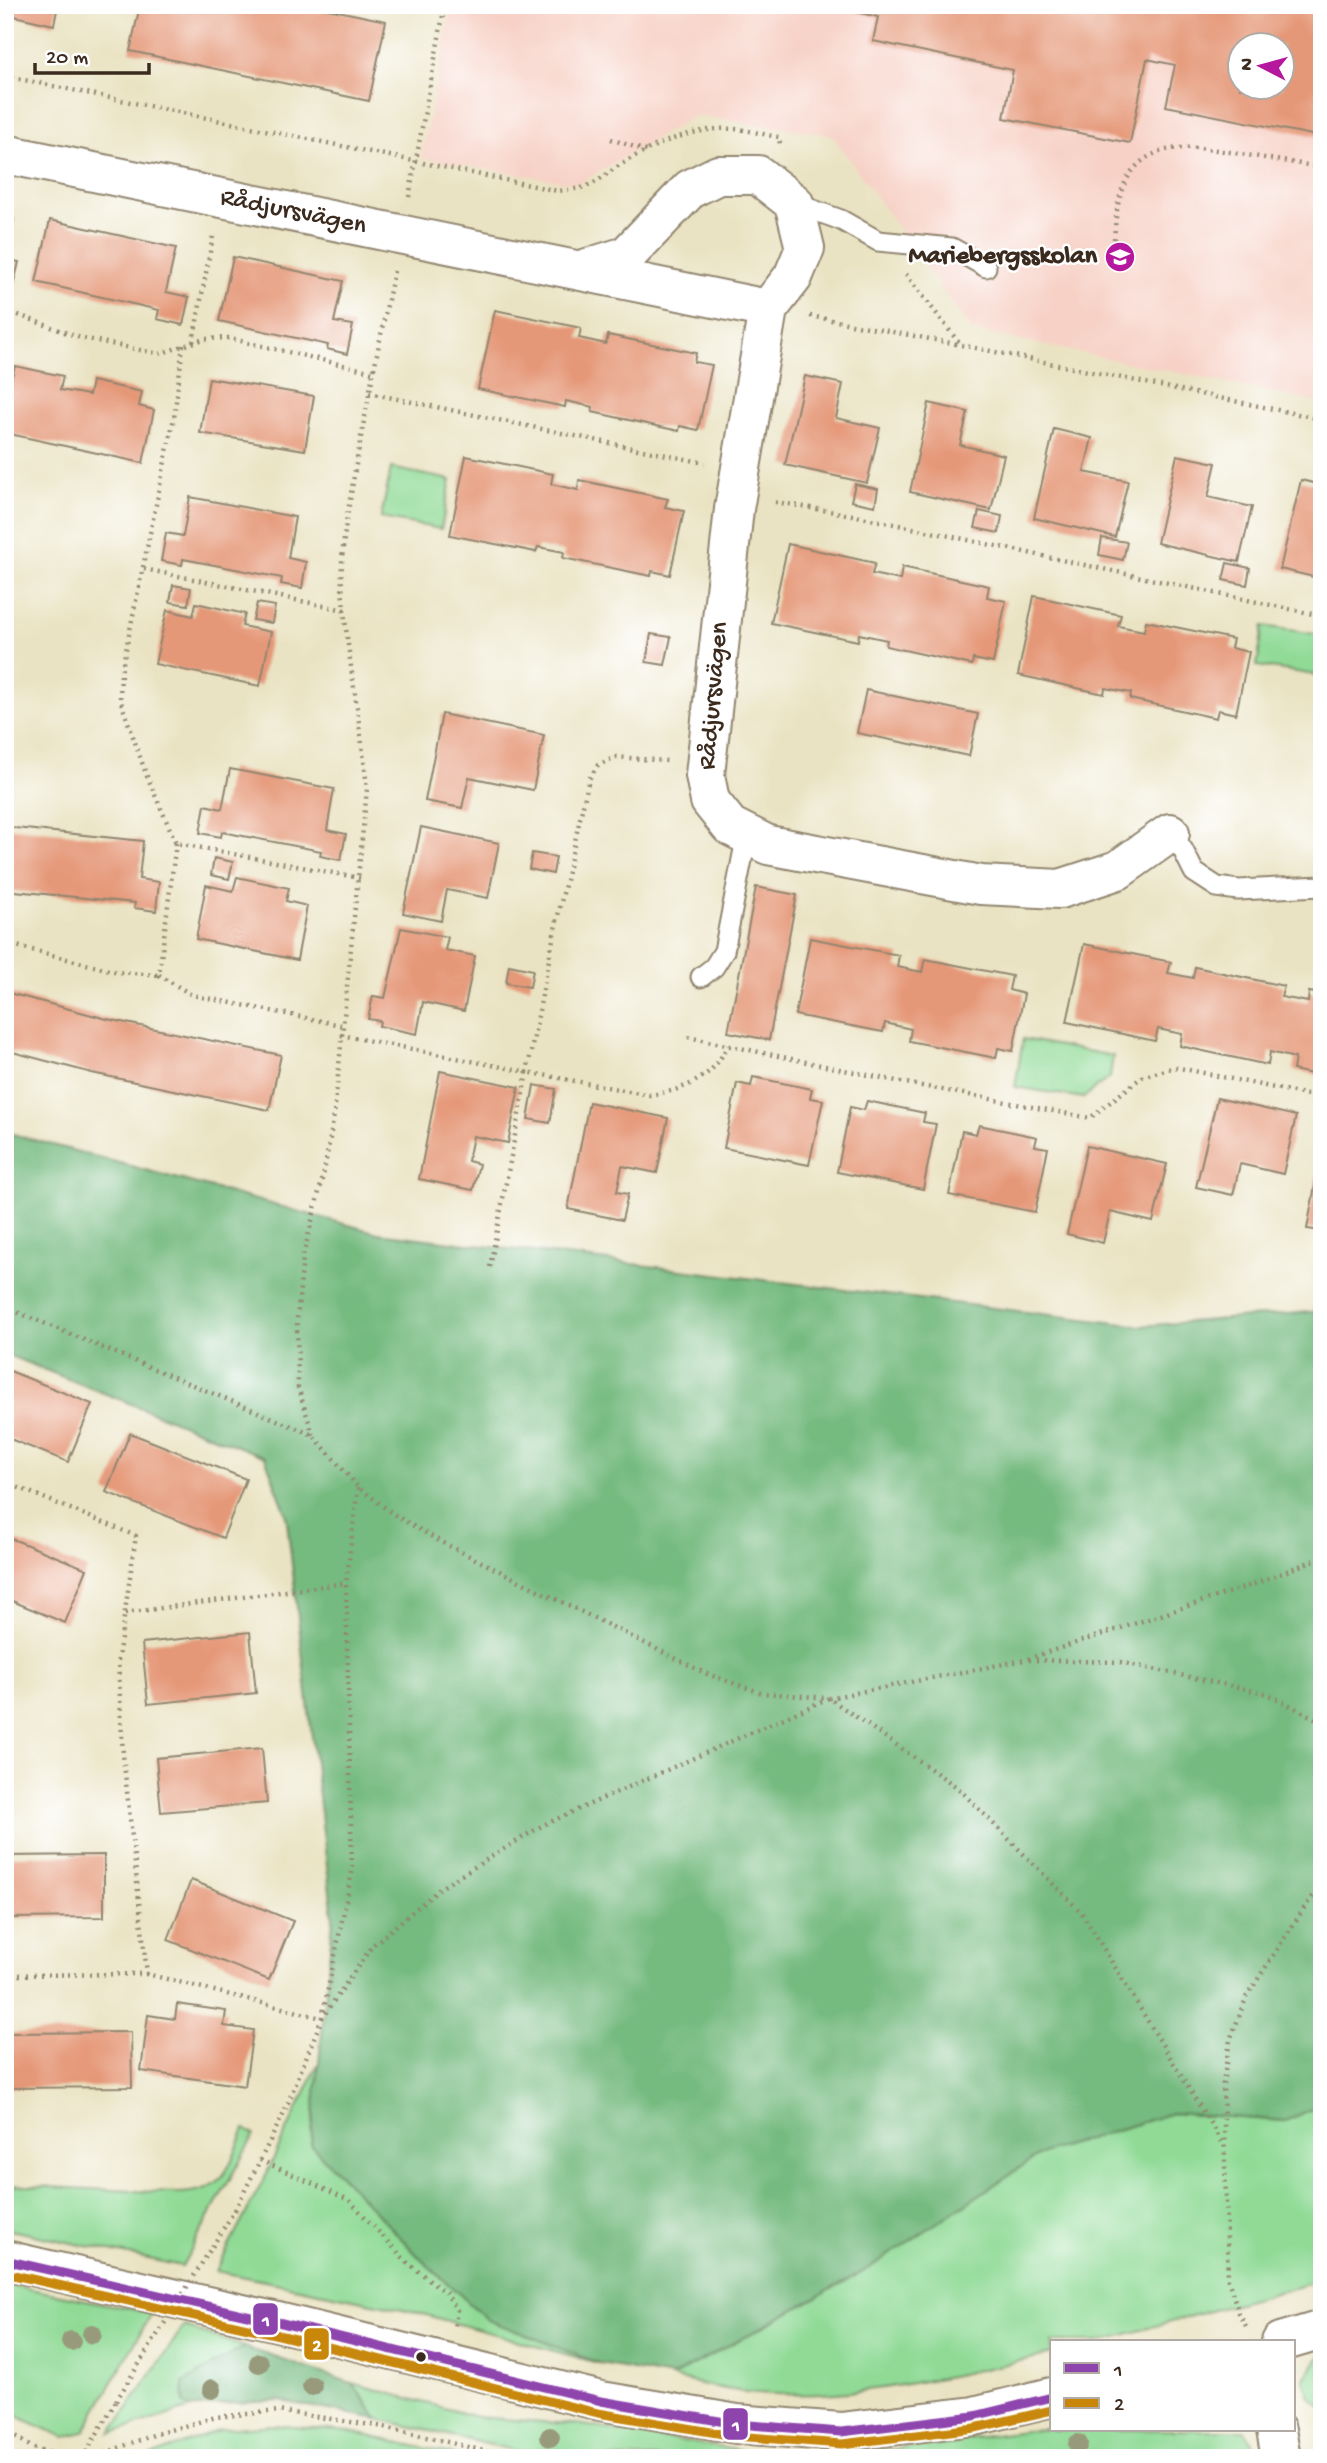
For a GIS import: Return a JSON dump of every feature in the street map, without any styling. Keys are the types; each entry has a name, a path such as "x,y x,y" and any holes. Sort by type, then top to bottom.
{"street":[{"name":"Rådjursvägen","path":"5,154 768,309"},
{"name":"Rådjursvägen","path":"581,270 626,256 690,189 718,175 758,175 794,204 805,248 793,277 768,309 738,483 706,765 710,801 730,826 768,845 981,885 1060,889 1118,870 1170,833"},
{"path":"5,2260 282,2323 601,2402 737,2424 841,2432 974,2416 1050,2397"},
{"path":"1265,2337 1322,2330"},
{"path":"1276,2432 1282,2458"}],"lane":[{"path":"794,204 841,220 878,241 952,248 986,267"},
{"path":"1170,833 1183,850 1194,872 1217,887 1238,890 1322,886"},
{"path":"701,977 714,967 724,951 747,834"}],"path":[{"path":"445,5 369,393 344,538 342,586 367,789 334,1115 324,1172 303,1257 297,1319 298,1387 313,1435 358,1487 393,1514 441,1542 707,1674 762,1693 829,1698 958,1788 1082,1913 1224,2146"},
{"path":"5,76 558,191 585,189 647,151 695,131 735,129 779,137 794,204"},
{"path":"611,139 647,151"},
{"path":"1113,253 1116,221 1124,185 1144,158 1164,150 1209,147 1322,167"},
{"path":"192,342 220,199"},
{"path":"878,241 923,294 961,345"},
{"path":"768,309 961,345 1322,419"},
{"path":"5,310 78,337 159,354 204,339 228,338 373,372"},
{"path":"159,975 176,842 146,774 120,699 121,673 174,418 183,345"},
{"path":"369,393 738,483 852,515 1322,616"},
{"path":"144,568 345,610"},
{"path":"489,1267 555,929 590,779 598,765 616,757 706,765"},
{"path":"176,842 360,878"},
{"path":"5,943 117,972 159,975 192,995 342,1025"},
{"path":"341,1035 650,1094 670,1092 692,1084 722,1060 727,1045"},
{"path":"688,1037 1090,1118 1142,1077 1175,1067 1322,1098"},
{"path":"5,1307 313,1435"},
{"path":"5,1482 135,1536 118,1659 123,1755 147,1974"},
{"path":"83,2458 235,2210 283,2115 322,2018 352,1872 346,1583 358,1487"},
{"path":"322,2018 373,1945 442,1887 543,1825 829,1698 1024,1660 1252,1585 1322,1557"},
{"path":"125,1613 346,1583"},
{"path":"1024,1660 1120,1662 1268,1694 1322,1722"},
{"path":"1265,2337 1239,2313 1228,2280 1223,2083 1230,2040 1247,1997 1306,1905 1322,1885"},
{"path":"5,1975 147,1974 322,2018"},
{"path":"260,2160 349,2200 407,2262 446,2293 457,2310 455,2333"},
{"path":"92,2458 156,2434 216,2417 278,2411 384,2427 514,2458"},
{"path":"5,2428 31,2448 66,2458"}],"shaded area":[{"name":"Mariebergsskolan","path":"452,5 1322,5 1322,403 971,330 832,135 695,116 578,184 421,158"}],"green space":[{"path":"391,468 451,480 441,529 381,518"},
{"path":"1263,626 1322,635 1322,676 1257,666"},
{"path":"1023,1039 1113,1056 1110,1077 1083,1098 1015,1087"},
{"path":"5,1132 378,1233 1141,1326 1322,1311 1322,2104 1285,2121 1172,2113 1042,2153 866,2270 671,2377 601,2364 488,2320 423,2261 311,2145 333,1918 286,1513 265,1457 5,1354"},
{"path":"319,2063 311,2145 423,2261 488,2320 601,2364 412,2311 216,2271 264,2179"},
{"path":"1322,2104 1322,2280 1105,2340 1050,2340 1050,2354 938,2379 861,2391 822,2394 745,2392 671,2377 866,2270 1041,2153 1172,2113 1285,2121"},
{"path":"245,2129 254,2135 182,2266 5,2229 5,2185 194,2192 216,2183 223,2176"},
{"path":"5,2284 152,2313 84,2432 64,2437 23,2419 5,2406"},
{"path":"184,2326 244,2347 184,2383 184,2402 191,2408 111,2433"},
{"path":"244,2347 352,2383 378,2419 281,2401 191,2408 184,2403 183,2383"},
{"path":"1322,2353 1322,2408 1310,2397 1304,2380"},
{"path":"352,2383 477,2417 583,2425 742,2451 817,2454 895,2449 1050,2427 1050,2432 1246,2432 1253,2443 1253,2458 548,2458 378,2419"},
{"path":"272,2425 350,2432 470,2458 146,2458 222,2429"}],"building":[{"path":"5,5 58,5 54,25 5,14"},
{"path":"140,5 309,5 386,21 369,101 130,51"},
{"path":"825,5 1322,5 1322,137 1166,106 1175,65 1147,59 1130,143 1004,118 1013,70 873,41 878,17"},
{"path":"5,217 14,219 6,252 5,252"},
{"path":"50,220 176,248 166,292 189,297 183,325 157,319 159,310 36,282"},
{"path":"233,257 343,281 334,322 353,325 347,354 327,349 328,345 219,321"},
{"path":"5,259 19,262 13,287 5,285"},
{"path":"495,310 581,328 579,338 606,344 608,335 696,353 694,362 712,365 698,430 680,426 679,431 592,412 593,407 566,401 565,407 478,389"},
{"path":"15,366 63,376 60,390 89,395 92,381 142,392 139,406 154,410 143,463 5,433 5,378 11,379"},
{"path":"805,376 843,384 836,418 880,428 867,483 785,465"},
{"path":"209,378 314,396 305,450 200,433"},
{"path":"929,403 968,412 960,445 1004,455 991,510 910,492"},
{"path":"1054,429 1092,438 1084,472 1128,481 1115,537 1034,518"},
{"path":"1177,455 1216,463 1208,497 1252,507 1239,562 1157,543"},
{"path":"466,456 553,474 551,484 578,490 579,480 668,499 665,507 684,511 670,575 652,571 651,576 563,558 564,552 538,547 536,552 450,535"},
{"path":"1301,480 1322,485 1322,579 1280,569"},
{"path":"855,484 878,489 875,506 851,501"},
{"path":"190,497 295,517 288,558 306,562 302,588 281,584 282,578 183,559 182,565 161,561 166,533 183,536"},
{"path":"979,511 1002,516 999,533 975,528"},
{"path":"1102,538 1127,542 1123,560 1099,555"},
{"path":"788,544 875,563 872,574 900,580 902,567 989,586 987,597 1006,601 993,663 973,659 972,665 886,646 887,640 859,634 858,641 771,623"},
{"path":"1227,563 1250,568 1247,585 1223,580"},
{"path":"173,585 191,588 188,605 170,602"},
{"path":"1034,596 1121,615 1118,626 1144,631 1146,621 1233,639 1231,648 1249,652 1236,714 1218,710 1216,718 1130,699 1131,693 1105,688 1104,694 1018,675"},
{"path":"196,603 245,614 242,626 271,632 260,686 155,664 167,610 193,616"},
{"path":"257,603 275,606 272,623 253,620"},
{"path":"651,634 671,637 665,665 646,662"},
{"path":"866,690 978,714 969,756 857,733"},
{"path":"442,714 544,735 533,790 469,777 462,808 425,801"},
{"path":"230,769 334,789 327,830 346,834 341,860 320,856 321,851 222,832 221,837 200,833 205,805 222,809"},
{"path":"5,827 143,841 139,879 159,882 156,911 134,908 135,903 5,890"},
{"path":"421,827 499,843 488,898 447,890 441,921 403,913"},
{"path":"532,853 556,857 553,874 529,869"},
{"path":"214,858 233,862 229,879 211,875"},
{"path":"237,877 289,888 286,901 307,906 297,960 196,939 206,885 233,891"},
{"path":"756,887 797,895 769,1040 728,1032"},
{"path":"401,928 448,937 445,950 475,956 464,1011 423,1002 417,1034 379,1026 380,1021 368,1019 373,996 385,998"},
{"path":"810,938 899,955 897,967 922,972 925,959 1012,976 1009,990 1024,994 1013,1051 998,1048 996,1058 909,1041 911,1029 885,1023 883,1032 795,1015"},
{"path":"1084,944 1171,962 1168,973 1193,978 1195,967 1284,986 1281,997 1308,1002 1309,992 1322,994 1322,1076 1293,1070 1295,1058 1270,1052 1268,1065 1180,1046 1182,1034 1158,1029 1155,1041 1067,1022"},
{"path":"509,965 533,970 530,987 506,983"},
{"path":"5,992 107,1019 281,1055 269,1110 92,1073 5,1050"},
{"path":"440,1071 519,1087 508,1143 473,1136 468,1161 479,1164 473,1190 419,1179"},
{"path":"753,1077 812,1089 810,1098 823,1100 809,1165 724,1148 737,1083 751,1086"},
{"path":"534,1085 556,1089 550,1123 528,1119"},
{"path":"1217,1098 1296,1116 1283,1174 1240,1164 1233,1195 1196,1187"},
{"path":"867,1101 925,1113 923,1122 936,1124 923,1189 837,1172 850,1107 864,1110"},
{"path":"589,1102 668,1118 657,1173 622,1166 617,1192 628,1194 622,1220 568,1209"},
{"path":"979,1125 1037,1137 1035,1146 1048,1148 1035,1212 949,1195 962,1131 976,1134"},
{"path":"1087,1146 1167,1164 1153,1222 1110,1212 1103,1243 1067,1234"},
{"path":"1322,1159 1322,1231 1307,1229"},
{"path":"5,1369 92,1404 68,1462 5,1437"},
{"path":"130,1433 246,1479 223,1538 106,1492"},
{"path":"5,1536 87,1569 65,1623 5,1598"},
{"path":"250,1632 256,1693 148,1704 142,1643"},
{"path":"262,1748 267,1803 161,1812 156,1758"},
{"path":"104,1855 104,1917 5,1918 5,1856"},
{"path":"191,1880 293,1921 269,1980 168,1940"},
{"path":"177,2004 226,2011 224,2026 253,2030 245,2086 141,2071 148,2015 175,2019"},
{"path":"131,2032 132,2087 5,2088 5,2033"}],"transit line":[{"name":"1","path":"5,2260 282,2323 601,2401 737,2424 841,2432 974,2416 1050,2397"},
{"name":"2","path":"5,2273 279,2335 598,2413 735,2436 842,2444 975,2428 1050,2410"}],"place":[{"name":"Mariebergsskolan","path":"1120,257"}]}
